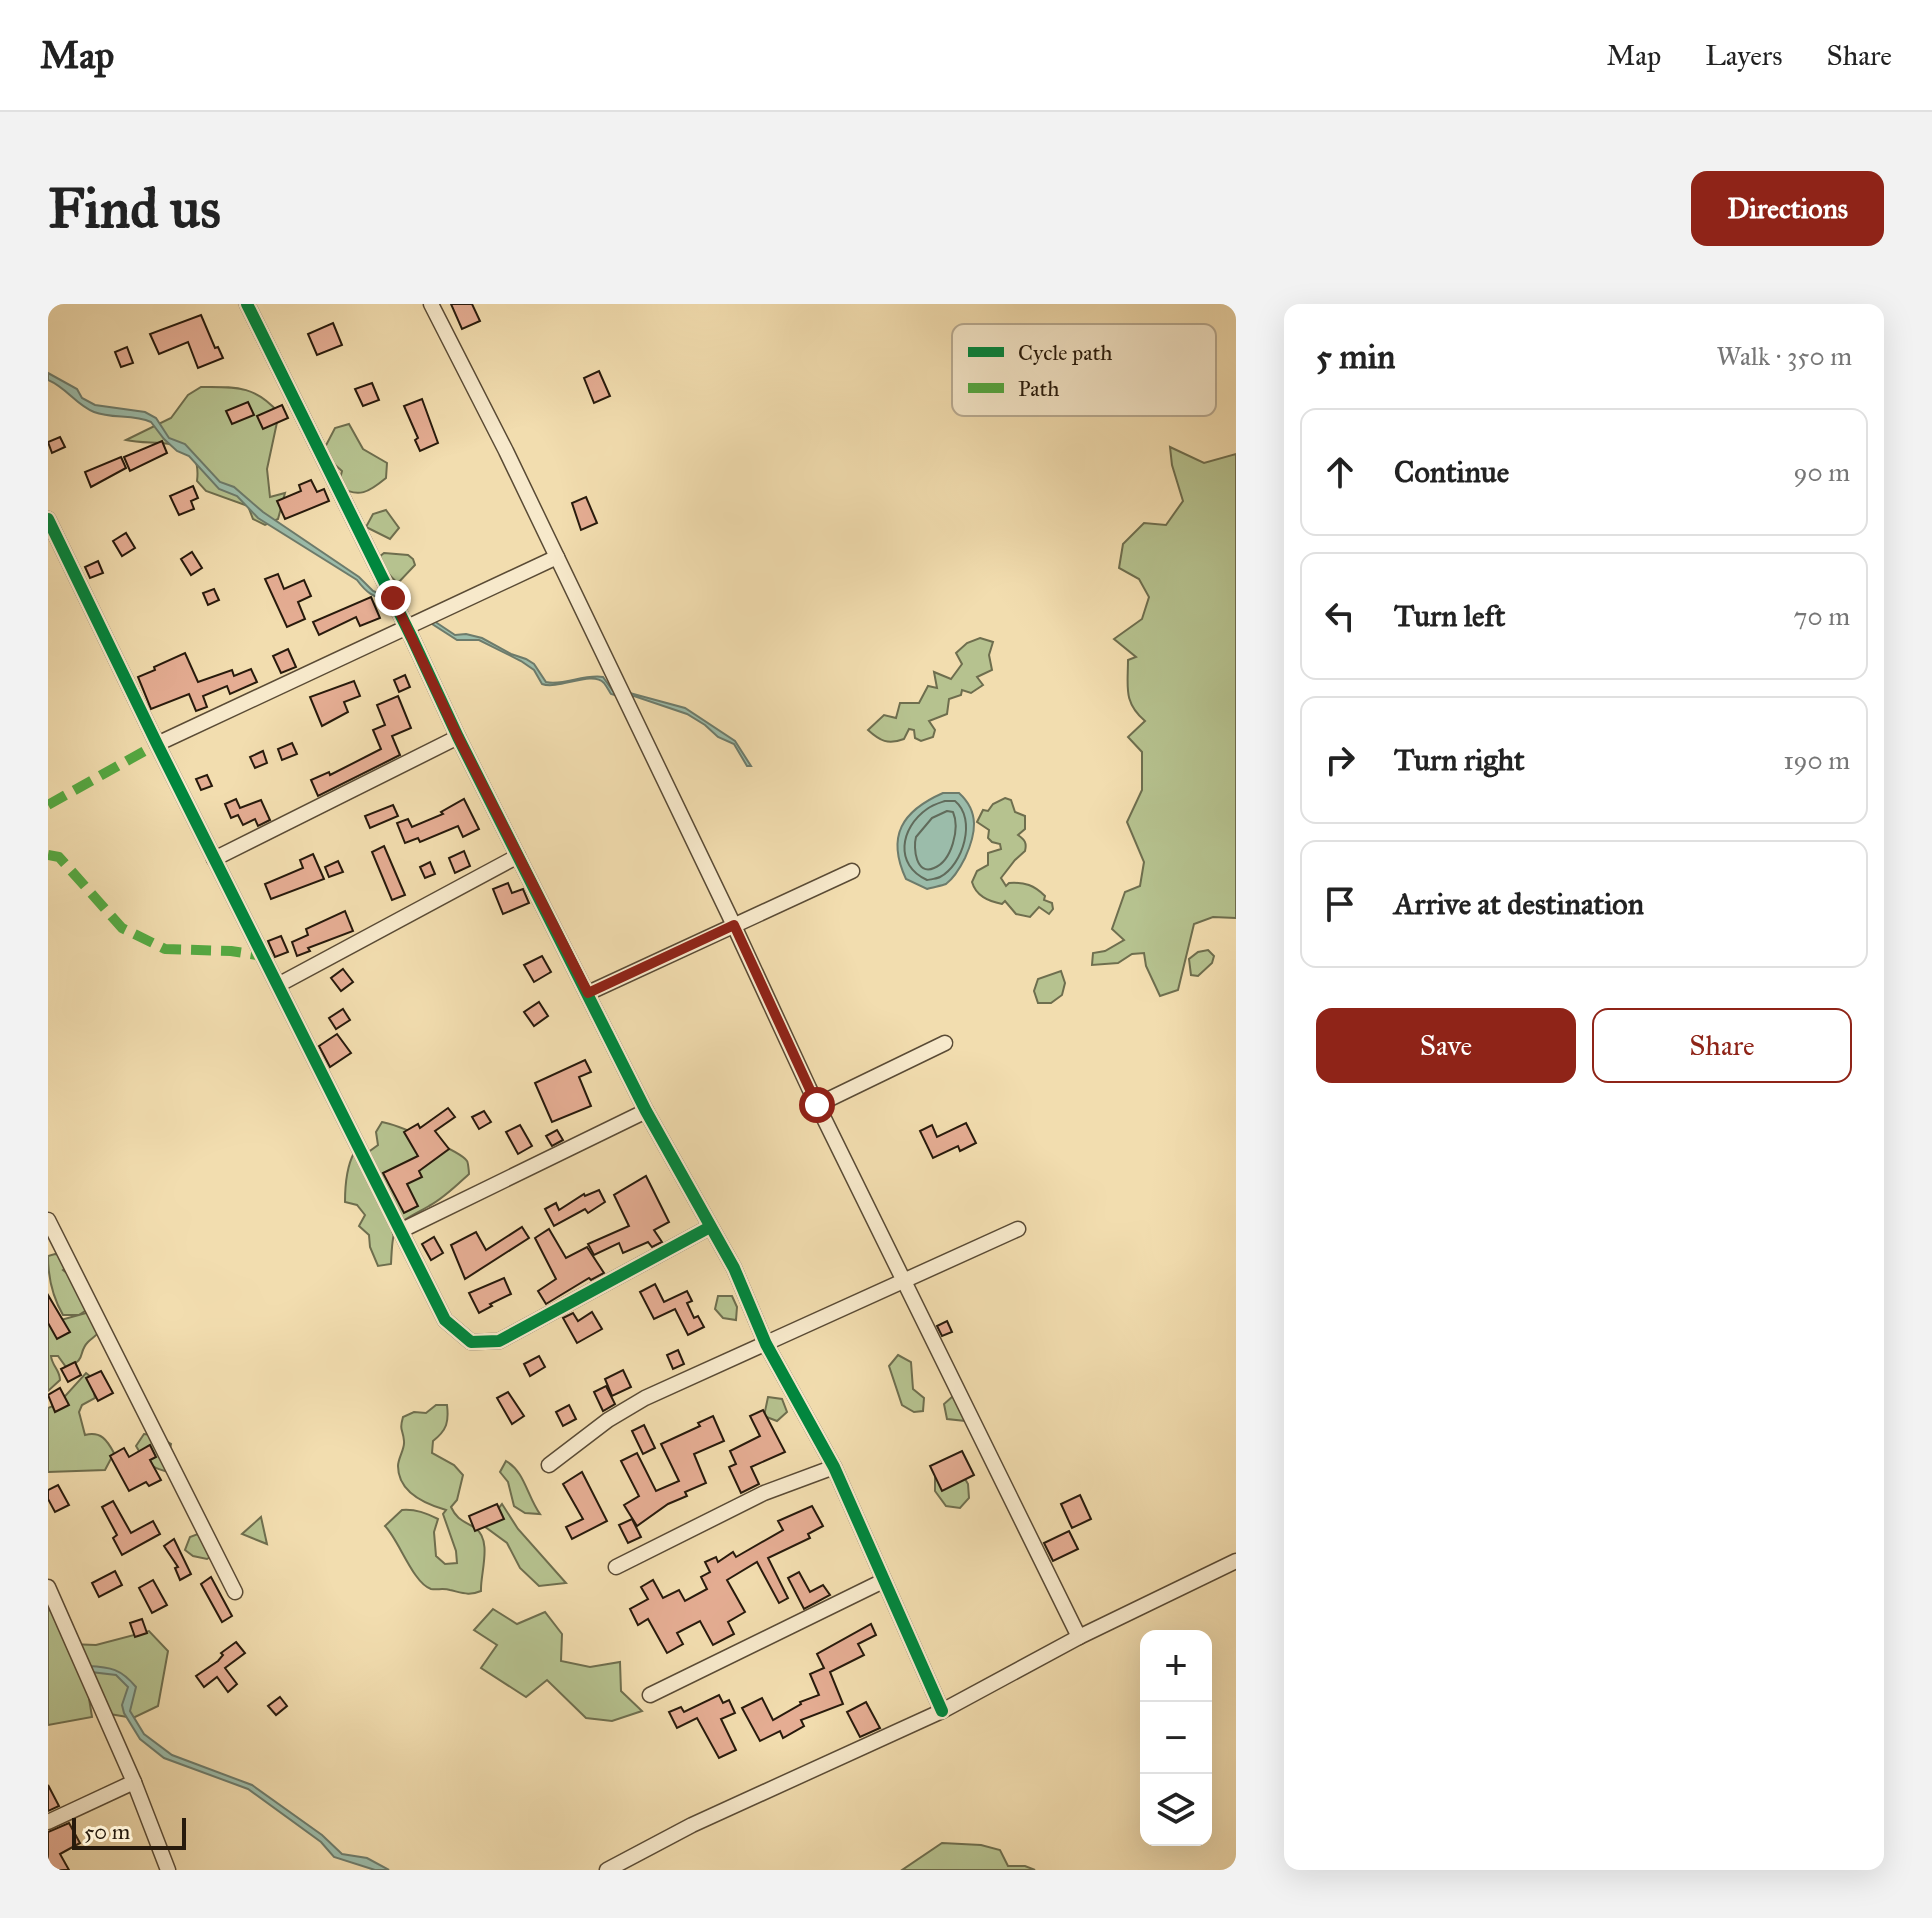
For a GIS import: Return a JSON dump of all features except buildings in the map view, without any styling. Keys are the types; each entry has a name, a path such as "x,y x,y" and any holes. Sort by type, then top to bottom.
{"street":[{"path":"247,304 458,737 646,1111 734,1268 766,1344 834,1467 942,1711"},
{"path":"431,304 557,557 817,1105 1079,1637"},
{"path":"48,519 445,1320 471,1342 499,1341 710,1227"},
{"path":"157,744 557,557"},
{"path":"214,859 458,737"},
{"path":"278,985 518,856"},
{"path":"588,993 852,871"},
{"path":"817,1105 945,1043"},
{"path":"400,1231 646,1111"},
{"path":"48,1220 235,1592"},
{"path":"549,1465 608,1420 645,1398 1018,1229"},
{"path":"616,1567 764,1493 834,1467"},
{"path":"607,1870 692,1825 942,1711 1079,1637 1236,1561"},
{"path":"650,1695 883,1581"},
{"path":"48,1587 134,1782 168,1870"},
{"path":"48,1822 134,1782"}],"green space":[{"path":"201,387 253,392 279,413 267,469 270,497 285,493 278,519 265,525 253,519 248,506 206,491 197,481 193,455 185,449 175,445 126,440 171,418 188,395"},
{"path":"349,424 363,449 387,463 386,478 364,492 352,492 338,486 342,471 322,453 335,428"},
{"path":"1170,447 1204,463 1236,454 1236,918 1213,917 1194,924 1178,990 1160,996 1146,966 1144,953 1132,954 1118,963 1092,965 1093,953 1105,951 1124,940 1112,929 1125,892 1140,886 1144,862 1127,822 1142,790 1142,752 1128,737 1145,721 1133,707 1128,694 1128,660 1136,657 1114,639 1142,619 1149,597 1139,579 1119,568 1123,544 1144,523 1166,525 1183,501"},
{"path":"386,510 399,528 390,539 366,527 373,514"},
{"path":"384,553 408,555 415,565 398,583 380,560"},
{"path":"980,638 993,642 989,655 992,670 977,677 983,685 971,693 962,690 961,695 949,699 947,714 929,721 935,730 933,737 921,741 915,738 914,730 909,729 904,739 889,742 868,730 884,715 896,718 900,703 919,703 928,686 937,688 934,672 951,679 962,664 956,653 967,643"},
{"path":"1005,798 1011,800 1015,812 1025,816 1025,829 1018,835 1026,846 1001,878 1006,886 1020,883 1037,889 1045,896 1044,900 1052,903 1053,909 1049,914 1039,907 1030,917 1016,914 1005,901 1002,904 983,897 972,882 977,871 988,865 988,853 1001,849 1000,844 988,838 989,830 977,822 983,810 988,811 993,804"},
{"path":"1208,950 1214,956 1212,963 1198,976 1191,975 1189,959 1198,952"},
{"path":"1061,971 1065,983 1062,995 1051,1003 1038,1003 1034,991 1038,979"},
{"path":"382,1122 453,1151 467,1161 469,1174 440,1199 398,1226 391,1264 378,1266 369,1235 359,1226 365,1215 357,1205 345,1202 345,1196 354,1153 367,1153 378,1145 376,1132"},
{"path":"62,1255 68,1266 63,1270 81,1284 91,1307 79,1315 63,1315 56,1301 48,1256"},
{"path":"718,1296 732,1296 737,1307 736,1320 723,1318 715,1309"},
{"path":"94,1313 99,1332 73,1364 66,1367 58,1356 51,1356 60,1380 48,1391 48,1314 61,1320"},
{"path":"898,1355 911,1362 913,1389 924,1398 923,1411 914,1412 902,1405 889,1366"},
{"path":"86,1373 91,1377 95,1398 82,1405 79,1412 85,1435 95,1434 103,1438 114,1453 105,1470 48,1472 48,1408 58,1404"},
{"path":"953,1396 966,1421 947,1419 944,1404"},
{"path":"768,1397 782,1399 787,1412 777,1421 764,1416"},
{"path":"436,1405 447,1405 448,1416 444,1429 433,1441 432,1453 454,1465 463,1475 457,1500 451,1507 458,1518 480,1533 485,1549 481,1591 473,1593 431,1589 424,1585 385,1526 402,1510 421,1512 438,1519 434,1532 436,1556 445,1564 457,1563 443,1514 446,1510 414,1496 399,1475 398,1463 404,1444 401,1428 403,1417 414,1412 426,1413"},
{"path":"144,1434 158,1436 171,1444 165,1471 148,1462 136,1446"},
{"path":"506,1461 518,1471 540,1514 525,1513 514,1506 508,1482 500,1472"},
{"path":"946,1469 961,1472 968,1484 969,1498 960,1508 946,1506 935,1491 935,1477"},
{"path":"502,1504 518,1529 566,1583 539,1586 520,1568 507,1543 484,1526"},
{"path":"261,1517 267,1544 242,1534"},
{"path":"203,1532 216,1538 218,1552 207,1559 193,1556 185,1550 190,1537"},
{"path":"48,1608 69,1644 96,1645 149,1631 168,1651 158,1706 133,1718 104,1713 88,1692 92,1717 48,1725"},
{"path":"493,1609 517,1624 545,1612 562,1634 561,1661 590,1667 620,1662 621,1691 642,1711 612,1721 586,1718 547,1680 526,1697 481,1668 497,1645 474,1630"},
{"path":"942,1843 981,1845 1000,1850 1008,1866 1025,1866 1035,1870 902,1870"}],"water":[{"path":"48,373 77,389 82,398 95,405 145,412 156,418 169,438 185,444 220,482 234,487 263,512 388,599 370,594 357,580 258,518 237,496 219,489 189,456 177,451 164,439 151,422 94,412 48,380"},
{"path":"434,621 455,635 482,638 526,659 534,664 546,682 603,677 621,697 611,694 599,680 542,684 534,670 521,661 479,640 457,640 429,622"},
{"path":"626,692 685,708 735,741 751,766 747,766 734,744 718,737 687,714 634,696 628,697"},
{"path":"943,793 959,793 966,800 973,816 972,840 965,858 946,884 927,889 906,879 900,864 898,838 908,817 917,808"},
{"path":"88,1666 115,1670 131,1681 136,1687 130,1711 144,1734 172,1755 252,1785 322,1835 342,1854 367,1858 389,1870 375,1870 334,1857 321,1842 248,1789 164,1758 140,1739 124,1713 122,1705 128,1687 116,1675 91,1672"}],"marked path":[{"path":"48,805 157,744"},
{"path":"48,855 59,857 122,928 165,949 231,951 263,956"}],"cycle path":[{"path":"247,304 458,737 646,1111 734,1268 766,1344 834,1467 942,1711"},
{"path":"48,519 445,1320 471,1342 499,1341 710,1227"}],"route":[{"path":"393,598 458,737 588,993 734,925 817,1105"}]}
